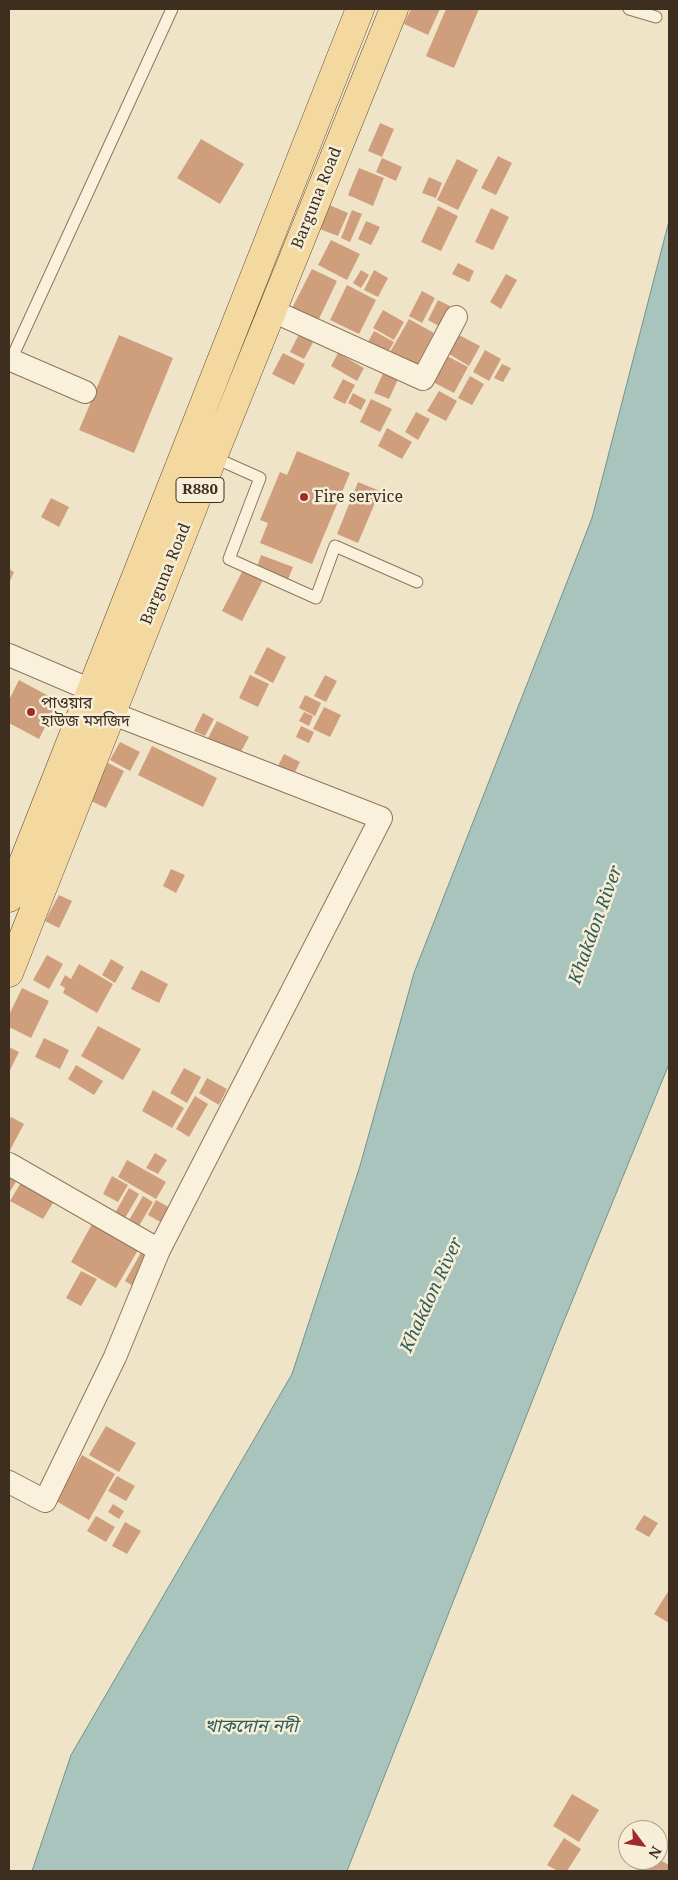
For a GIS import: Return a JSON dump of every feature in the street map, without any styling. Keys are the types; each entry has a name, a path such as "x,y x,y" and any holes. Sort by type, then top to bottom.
{"main road":[{"name":"Barguna Road","path":"9,898 360,9"},
{"name":"Barguna Road","path":"9,973 213,457 394,9"}],"street":[{"path":"273,311 423,379 456,317"},
{"path":"10,363 85,392"},
{"path":"9,655 91,690"},
{"path":"9,1482 45,1501 115,1357 159,1250 381,818 111,713"},
{"path":"9,1164 159,1250"}],"lane":[{"path":"10,363 172,9"},
{"path":"629,9 656,17"},
{"path":"213,457 260,478 229,560 316,598 335,546 417,582"}],"water":[{"name":"খাকদোন নদী","path":"669,221 669,1064 559,1333 347,1871 32,1871 71,1755 292,1374 360,1166 414,973 592,518"}],"building":[{"path":"411,9 440,9 428,35 404,24"},
{"path":"446,9 479,9 454,68 426,56"},
{"path":"380,123 394,129 382,157 368,151"},
{"path":"201,139 244,164 220,204 177,178"},
{"path":"498,156 512,163 496,195 481,188"},
{"path":"382,158 402,167 396,181 376,172"},
{"path":"457,159 478,170 458,210 437,200"},
{"path":"359,168 384,178 373,206 348,195"},
{"path":"429,177 442,183 436,198 422,193"},
{"path":"327,204 348,213 338,236 317,228"},
{"path":"438,206 458,216 441,251 421,242"},
{"path":"491,208 509,217 493,250 475,242"},
{"path":"352,210 362,214 350,242 341,238"},
{"path":"366,221 380,227 371,245 358,239"},
{"path":"331,240 360,254 347,280 318,265"},
{"path":"458,263 474,271 469,282 452,274"},
{"path":"312,269 337,281 317,323 291,310"},
{"path":"361,270 369,275 361,288 353,283"},
{"path":"374,270 388,278 378,297 364,290"},
{"path":"506,274 517,280 501,309 490,302"},
{"path":"347,285 376,300 359,334 330,320"},
{"path":"422,291 435,298 422,323 409,316"},
{"path":"438,300 450,306 439,326 428,320"},
{"path":"383,310 404,322 394,340 373,328"},
{"path":"409,319 434,333 415,368 389,354"},
{"path":"303,326 318,333 304,359 290,352"},
{"path":"374,331 394,342 388,352 368,342"},
{"path":"119,335 173,358 134,453 79,430"},
{"path":"459,335 480,346 469,366 449,354"},
{"path":"485,350 501,359 489,381 473,372"},
{"path":"283,353 305,364 294,385 272,374"},
{"path":"338,353 364,368 357,381 331,366"},
{"path":"445,355 468,367 454,393 431,381"},
{"path":"502,364 511,368 503,382 494,378"},
{"path":"386,367 400,375 389,399 374,393"},
{"path":"470,376 484,384 472,405 458,398"},
{"path":"343,379 355,385 345,404 333,398"},
{"path":"439,391 457,401 446,421 427,411"},
{"path":"353,393 366,400 361,410 348,403"},
{"path":"371,399 392,409 380,432 360,422"},
{"path":"416,412 430,419 418,440 405,432"},
{"path":"387,428 412,442 402,459 378,446"},
{"name":"Fire service","path":"297,451 350,473 312,564 260,543 268,523 260,520 280,472 287,475"},
{"path":"358,482 380,491 358,543 337,534"},
{"path":"51,498 69,507 59,527 41,517"},
{"path":"261,555 293,567 287,582 256,570"},
{"path":"9,569 14,572 9,583"},
{"path":"243,570 263,580 242,621 222,611"},
{"path":"267,647 286,657 273,683 254,673"},
{"path":"250,675 269,684 258,707 239,698"},
{"path":"325,675 337,681 326,702 314,696"},
{"name":"পাওয়ার হাউজ মসজিদ","path":"19,680 58,701 39,739 9,723 9,700"},
{"path":"305,695 321,703 315,716 299,708"},
{"path":"324,707 341,715 330,737 313,729"},
{"path":"304,712 313,716 309,726 299,721"},
{"path":"203,713 214,719 205,736 194,731"},
{"path":"217,721 249,737 239,755 207,740"},
{"path":"301,726 314,732 309,743 296,737"},
{"path":"120,742 140,752 130,771 110,760"},
{"path":"152,746 217,778 203,807 138,775"},
{"path":"284,754 300,762 292,778 276,770"},
{"path":"108,763 124,771 106,808 89,800"},
{"path":"171,869 185,875 176,893 163,886"},
{"path":"59,895 72,901 59,928 45,921"},
{"path":"47,955 63,964 49,989 33,980"},
{"path":"111,959 124,967 115,983 102,975"},
{"path":"79,964 113,984 97,1013 63,993 65,988 60,985 65,975 71,979"},
{"path":"141,970 168,984 159,1003 131,989"},
{"path":"22,988 49,1001 31,1038 9,1027 9,1015"},
{"path":"98,1026 141,1049 123,1080 81,1056"},
{"path":"44,1038 69,1050 60,1069 35,1057"},
{"path":"9,1047 19,1052 9,1072"},
{"path":"76,1065 103,1081 94,1095 68,1079"},
{"path":"184,1068 201,1077 187,1103 170,1093"},
{"path":"207,1078 227,1089 219,1105 199,1093"},
{"path":"153,1090 184,1108 172,1128 142,1111"},
{"path":"195,1096 208,1104 189,1137 176,1129"},
{"path":"11,1117 24,1124 9,1152 9,1120"},
{"path":"155,1153 167,1160 158,1174 146,1168"},
{"path":"127,1160 166,1182 156,1199 118,1177"},
{"path":"9,1171 19,1177 9,1193"},
{"path":"112,1176 128,1185 118,1202 103,1194"},
{"path":"23,1179 56,1198 43,1219 10,1201"},
{"path":"129,1188 139,1194 125,1218 115,1213"},
{"path":"143,1196 153,1202 139,1226 129,1220"},
{"path":"156,1200 172,1209 164,1224 148,1215"},
{"path":"96,1217 142,1243 116,1288 71,1262"},
{"path":"143,1249 154,1255 136,1288 125,1281"},
{"path":"81,1271 97,1279 81,1306 66,1298"},
{"path":"106,1426 136,1443 119,1472 89,1455"},
{"path":"82,1455 115,1474 89,1520 56,1501"},
{"path":"117,1476 135,1486 126,1501 108,1491"},
{"path":"113,1504 124,1511 119,1519 108,1512"},
{"path":"644,1515 658,1523 649,1537 635,1529"},
{"path":"96,1516 115,1527 106,1542 87,1531"},
{"path":"125,1522 141,1531 127,1554 112,1546"},
{"path":"669,1590 669,1623 654,1614"},
{"path":"572,1794 599,1810 579,1842 553,1826"},
{"path":"564,1838 581,1849 567,1871 558,1871 547,1865"},
{"path":"669,1865 669,1871 644,1871 668,1870"}],"place":[{"name":"Fire service","path":"304,497"},
{"name":"পাওয়ার হাউজ মসজিদ","path":"31,712"}],"water label":[{"name":"Khakdon River","path":"596,925"},
{"name":"Khakdon River","path":"432,1295"}]}
